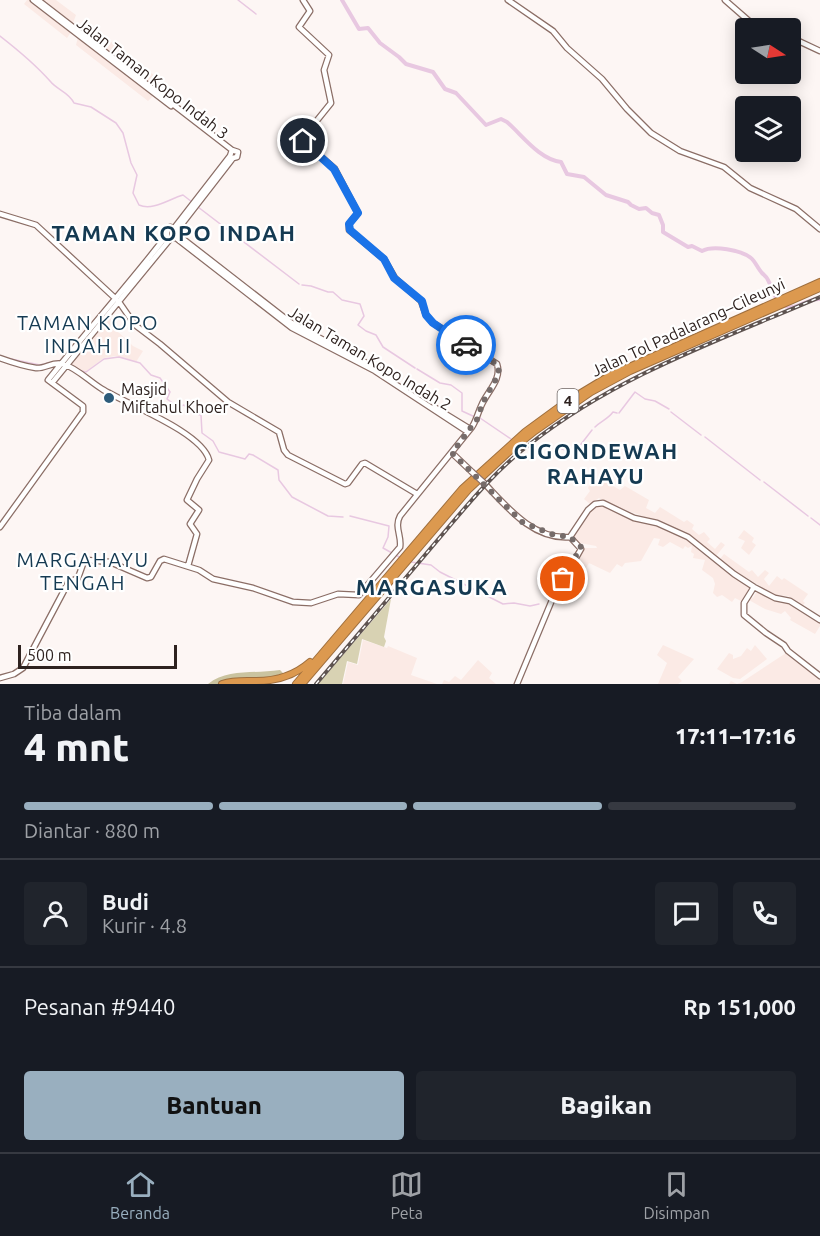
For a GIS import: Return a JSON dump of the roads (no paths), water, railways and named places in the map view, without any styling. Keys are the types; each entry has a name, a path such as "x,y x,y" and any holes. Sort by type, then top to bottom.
{"highway":[{"name":"Jalan Tol Padalarang–Cileunyi","path":"788,299 820,282"},
{"name":"Jalan Tol Padalarang–Cileunyi","path":"296,684 404,560 486,472 535,430 569,406 630,371 774,305 820,288"},
{"name":"Jalan Tol Padalarang–Cileunyi","path":"302,684 404,560"},
{"path":"225,684 237,681 276,679 297,672 312,660 354,616"},
{"path":"225,684 239,682 250,684"}],"street":[{"name":"Jalan Taman Kopo Indah 3","path":"33,0 231,154"},
{"name":"Jalan Taman Kopo Indah 3","path":"38,0 231,154"},
{"path":"0,678 23,669 68,583 78,578 85,561 110,562 147,578 152,576 163,559 188,566 213,579 304,603 317,602 338,594 359,595 394,555 400,544 397,522 478,418 482,404 496,380 498,365 433,323 426,315 422,301 394,278 384,259 350,230 349,224 358,213 353,203 334,169 303,141 306,134 332,103 324,70 328,55 299,27 310,11 303,0"},
{"path":"508,0 553,32 567,48 602,79 651,133 680,151 724,167 750,188 796,209 820,229"},
{"path":"725,0 746,18"},
{"path":"801,42 820,51"},
{"name":"Jalan Taman Kopo Indah 3","path":"174,234 231,154"},
{"path":"0,214 36,225 118,301 135,326 160,344 228,402 279,432 284,450 288,455 345,484 365,463 417,494"},
{"path":"0,527 84,410 77,400 50,381 174,234"},
{"name":"Jalan Taman Kopo Indah 2","path":"174,234 290,322 376,368 399,386 469,430"},
{"path":"0,358 39,368 65,362 109,393 162,418 193,440 209,457 188,499 188,502 199,510 190,526 197,534 188,566"},
{"path":"452,453 529,526 559,536 570,537 581,549 554,595 517,684"},
{"path":"570,537 588,510 600,503 634,518 657,523 688,537 754,587 775,598 790,601 820,620"},
{"path":"754,587 744,603 744,615 820,676"}],"waterway":[{"path":"238,0 256,14"},
{"path":"342,0 359,29 368,28 380,43 406,64 433,72 445,89 456,93 486,125 501,119 507,122 538,152 561,162 567,174 584,177 606,195 628,202 639,209 646,208 659,215 663,232 688,247 692,246 702,251 713,248 727,249 746,255 767,278 781,304 793,307 820,299"},
{"path":"0,36 69,96 74,103 91,107 116,123 123,133 131,163 137,175 133,193 139,205 155,206 183,195 192,202"},
{"path":"198,207 299,284"},
{"path":"302,285 333,292 342,300 360,304 364,316 358,325 376,335 383,347 415,368"},
{"path":"81,371 86,372 104,359 119,357 140,363 151,375 160,378 170,392 167,399 178,407 184,405 192,413 201,415 202,433 213,441 219,452 245,459 249,454 253,455 278,470 279,480 292,497 328,516 343,517"},
{"path":"11,359 40,365 62,360"},
{"path":"417,369 440,383 451,385 462,393 462,411 475,417"},
{"path":"619,413 635,392 669,409"},
{"path":"595,427 613,412 617,413"},
{"path":"671,412 701,435"},
{"path":"480,418 511,439"},
{"path":"557,448 575,452 592,430"},
{"path":"705,437 760,480"},
{"path":"522,444 529,448 534,446"},
{"path":"764,482 808,516"},
{"path":"350,516 389,526 388,537 383,548 401,558"},
{"path":"811,518 820,525"},
{"path":"411,562 431,565 440,572 503,604 514,603 530,606 539,604"}],"railway":[{"path":"316,684 480,490 530,444 563,420 633,379 707,344 820,297"}],"place":[{"name":"Masjid Miftahul Khoer","path":"109,398"}],"district":[{"name":"TAMAN KOPO INDAH","path":"174,233"},
{"name":"TAMAN KOPO INDAH II","path":"88,334"},
{"name":"CIGONDEWAH RAHAYU","path":"596,464"},
{"name":"MARGAHAYU TENGAH","path":"83,572"},
{"name":"MARGASUKA","path":"432,587"}]}
